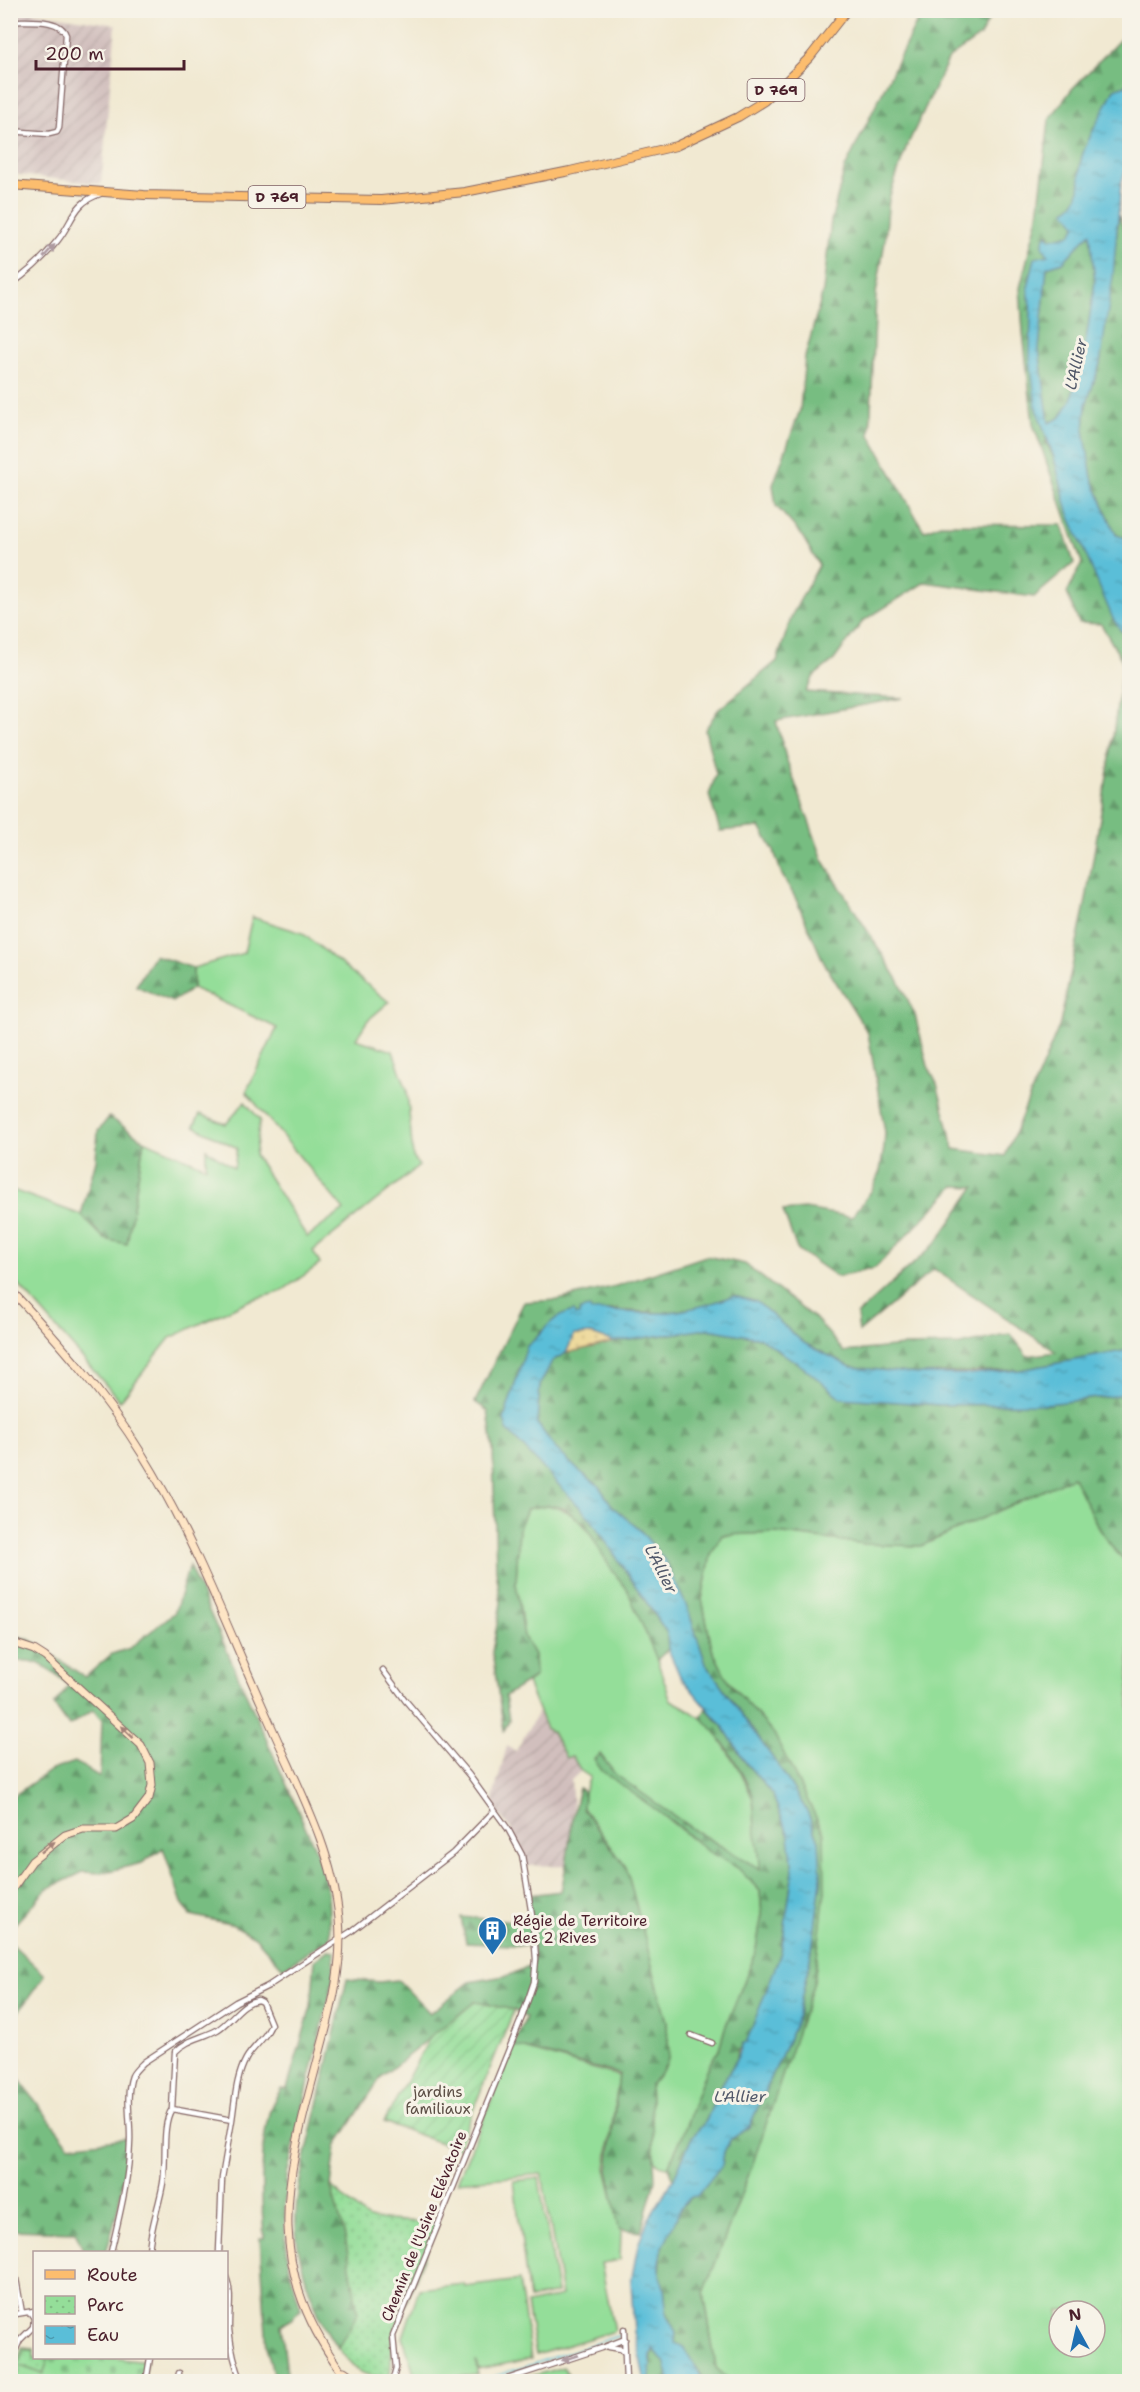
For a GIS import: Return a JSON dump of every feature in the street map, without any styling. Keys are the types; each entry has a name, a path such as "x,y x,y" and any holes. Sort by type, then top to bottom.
{"main road":[{"name":"D 769","path":"10,185 102,193 381,200 465,192 641,155 676,146 709,132 764,101 810,57 847,10"},
{"path":"10,1289 106,1401 156,1477 224,1619 312,1817 330,1865 337,1903 340,1940 332,2004 295,2150 287,2215 291,2258 301,2299 321,2341 349,2382"},
{"path":"10,1642 34,1650 45,1657 134,1738 149,1759 153,1779 149,1798 133,1819 116,1829 83,1828 65,1835 32,1861 10,1892"},
{"path":"341,2369 360,2382"}],"street":[{"path":"10,21 57,24 64,29 66,36 57,132 49,134 10,131"},
{"path":"10,285 27,273 62,234 77,207 90,197 102,193"},
{"name":"Chemin de l'Usine Elévatoire","path":"383,1670 405,1700 469,1775 508,1829 522,1855 533,1922 536,1959 534,1982 522,2017 393,2336 396,2368 392,2382"},
{"path":"111,2251 125,2187 130,2142 130,2096 132,2076 136,2070 144,2062 236,2002 268,1986 340,1940 453,1853 494,1811"},
{"path":"149,2251 150,2234 163,2184 167,2126 172,2109 175,2052 196,2038 216,2030 242,2008 258,2000 262,2002 271,2024 267,2035 254,2047 242,2069 222,2178 219,2251"},
{"path":"691,2035 712,2043"},
{"path":"172,2109 232,2120"},
{"path":"10,2264 14,2268 22,2313"},
{"path":"228,2283 230,2289 229,2343 242,2382"},
{"path":"10,2315 32,2311"},
{"path":"10,2362 20,2340 33,2328"},
{"path":"624,2329 626,2382"},
{"path":"498,2382 602,2348 625,2338"},
{"path":"602,2348 612,2346 625,2353"},
{"path":"146,2382 150,2359"},
{"path":"177,2382 180,2373"}],"shaded area":[{"path":"11,11 27,11 116,25 101,184 11,174"},
{"path":"538,1712 546,1729 552,1732 566,1758 572,1756 581,1771 571,1780 573,1809 567,1865 527,1866 525,1854 510,1828 497,1812 493,1798 507,1746 516,1751"}],"green space":[{"path":"922,11 993,11 980,36 949,58 906,148 889,198 885,241 876,294 870,435 924,531 940,524 1062,525 1074,563 1034,597 925,582 863,621 834,660 814,676 806,692 903,698 776,721 786,758 823,860 899,981 915,1015 928,1066 937,1084 954,1149 1005,1156 1060,1024 1086,900 1109,765 1123,662 1101,624 1079,623 1067,593 1082,563 1033,424 1020,288 1038,216 1049,120 1072,89 1129,30 1129,84 1114,89 1082,157 1080,193 1072,207 1076,225 1071,234 1051,239 1048,234 1049,255 1028,287 1047,443 1054,458 1068,512 1121,631 1129,635 1129,1350 1020,1370 918,1374 851,1367 804,1343 757,1302 734,1296 698,1308 662,1313 611,1310 575,1315 541,1331 537,1338 527,1346 504,1419 508,1430 591,1519 667,1633 668,1649 657,1660 627,1589 611,1569 584,1523 563,1508 547,1505 527,1509 519,1528 516,1583 524,1637 534,1655 535,1677 505,1696 509,1720 504,1731 492,1652 501,1603 496,1570 493,1450 488,1411 475,1402 524,1302 557,1300 616,1286 706,1256 745,1264 819,1322 844,1352 903,1346 960,1345 1011,1334 1027,1356 1056,1352 934,1269 859,1332 857,1315 936,1243 975,1187 955,1186 875,1268 837,1277 797,1249 783,1211 805,1209 852,1217 872,1190 880,1171 885,1132 868,1033 824,963 795,897 782,875 774,851 760,827 720,831 709,795 716,774 705,730 718,710 777,661 792,615 819,565 801,534 776,506 773,485 800,410 805,357 823,291 831,221 845,168"},
{"path":"1119,216 1130,242 1129,545 1126,538 1116,535 1092,478 1084,430 1086,405 1100,364"},
{"path":"1090,232 1095,282 1085,346 1071,400 1060,418 1049,423 1039,349 1047,267 1063,262"},
{"path":"252,917 302,933 389,1002 367,1021 356,1039 393,1051 407,1090 413,1157 419,1166 313,1251 320,1264 280,1292 250,1300 170,1338 120,1401 11,1276 10,1189 81,1215 105,1239 127,1243 144,1140 206,1167 206,1149 234,1168 237,1148 194,1126 200,1114 226,1124 245,1102 260,1120 255,1155 307,1237 344,1210 246,1092 277,1028 193,988 193,968 244,953"},
{"path":"154,955 193,968 193,988 172,1002 136,986"},
{"path":"109,1117 144,1140 127,1244 105,1239 81,1215 96,1160 98,1131"},
{"path":"707,1329 760,1338 803,1367 841,1398 940,1405 1047,1404 1129,1392 1129,1563 1120,1556 1104,1536 1073,1477 921,1546 866,1544 776,1533 722,1535 711,1554 702,1599 712,1649 728,1681 774,1734 824,1833 825,1891 814,1982 753,2163 704,2293 716,2368 731,2381 704,2381 701,2374 675,2343 676,2332 667,2316 660,2274 662,2249 682,2206 722,2165 724,2152 730,2140 749,2127 796,2023 812,1950 821,1881 819,1841 807,1811 782,1771 706,1664 687,1607 665,1561 641,1531 613,1507 598,1485 555,1448 537,1423 540,1385 552,1361 566,1353 614,1342"},
{"path":"1073,1476 1104,1536 1120,1556 1129,1563 1129,2381 731,2382 716,2368 704,2293 753,2163 825,1891 774,1734 728,1681 712,1649 702,1599 711,1554 722,1535 776,1533 866,1544 921,1546"},
{"path":"547,1505 570,1513 586,1527 634,1600 671,1700 711,1725 740,1771 753,1799 755,1828 760,1850 760,1870 697,1832 614,1774 600,1754 594,1759 706,1850 738,1867 760,1891 762,1915 755,1955 725,2028 719,2049 706,2070 683,2134 668,2167 654,2160 650,2084 664,2068 669,2056 667,2022 626,1867 583,1808 584,1792 590,1777 581,1771 572,1756 566,1758 552,1732 546,1729 527,1683 535,1677 534,1655 524,1637 516,1583 519,1528 527,1509"},
{"path":"189,1566 314,1846 328,1892 330,1938 283,1968 255,1937 234,1925 191,1915 182,1903 163,1848 142,1863 101,1873 83,1872 47,1889 11,1928 11,1798 49,1771 75,1762 100,1777 102,1720 93,1710 69,1726 54,1705 69,1685 36,1662 11,1663 11,1634 30,1640 85,1677 112,1654 130,1648 175,1612"},
{"path":"706,1708 724,1728 746,1763 772,1794 789,1836 793,1871 781,1952 759,2014 746,2044 738,2050 737,2059 719,2089 706,2121 692,2137 673,2180 668,2167 683,2134 706,2070 719,2049 725,2028 755,1955 762,1915 760,1891 738,1868 706,1850 673,1822 602,1771 594,1759 600,1754 615,1774 697,1832 760,1869 754,1803 750,1791 724,1744 701,1718"},
{"path":"579,1788 584,1792 583,1809 626,1867 667,2022 669,2056 664,2068 650,2084 655,2180 641,2232 619,2229 608,2169 619,2074 514,2046 526,2017 514,2010 475,2002 381,2077 336,2146 331,2187 345,2236 358,2313 338,2348 323,2323 310,2292 300,2258 296,2216 301,2175 347,1979 379,1982 398,1980 430,2013 470,1982 510,1975 533,1964 533,1946 466,1943 461,1917 529,1922 529,1895 561,1891"},
{"path":"11,1943 45,1975 11,2022"},
{"path":"328,1950 335,1951 333,1980 287,2175 286,2243 291,2275 301,2309 293,2318 281,2325 288,2381 275,2381 267,2350 260,2238 264,2238 262,2191 264,2139 272,2105 281,2089 287,2089 311,2007 315,1960"},
{"name":"jardins familiaux","path":"475,2002 514,2010 457,2149 384,2122 430,2037"},
{"path":"514,2046 619,2076 606,2168 621,2231 620,2260 601,2263 614,2331 536,2355 527,2304 562,2296 542,2174 457,2182"},
{"path":"18,2078 69,2145 126,2138 120,2196 106,2251 84,2251 75,2232 11,2230 11,2082"},
{"path":"539,2178 557,2293 529,2299 514,2181"},
{"path":"331,2187 368,2219 438,2223 393,2336 390,2376 365,2374 354,2367 338,2348 358,2313 345,2236"},
{"path":"519,2280 531,2359 478,2369 476,2361 477,2375 416,2381 403,2337 419,2289 464,2284 465,2287"},
{"path":"22,2347 33,2348 33,2359 122,2359 146,2362 144,2381 11,2382"},
{"path":"653,2349 664,2362 670,2381 650,2381 648,2379"},
{"path":"24,2350 33,2350 33,2359 49,2359 43,2374 18,2365"},
{"path":"563,2367 573,2381 515,2381"}],"sand":[{"path":"592,1334 614,1342 566,1353 574,1335"}],"water":[{"path":"1129,84 1129,161 1121,184 1113,276 1100,364 1086,405 1084,430 1092,478 1116,535 1126,538 1129,545 1129,635 1121,631 1113,619 1068,512 1054,458 1036,407 1030,358 1031,312 1028,287 1035,258 1048,255 1043,247 1043,240 1047,234 1051,239 1071,234 1076,225 1065,210 1076,199 1080,186 1082,156 1114,89","holes":["1090,233 1095,282 1085,346 1071,400 1060,418 1049,423 1039,349 1047,267 1063,262"]},
{"name":"L'Allier","path":"734,1296 757,1302 804,1343 851,1367 918,1374 970,1374 1020,1370 1129,1350 1129,1392 1047,1404 940,1405 841,1398 803,1367 760,1338 707,1329 614,1342 592,1334 574,1335 566,1353 552,1361 540,1385 537,1423 555,1448 598,1485 613,1507 641,1531 665,1561 687,1607 706,1664 782,1771 807,1811 819,1841 821,1881 812,1950 796,2023 749,2127 730,2140 724,2152 722,2165 697,2196 690,2197 682,2206 662,2249 660,2274 667,2316 676,2332 675,2343 683,2346 704,2381 670,2381 664,2362 653,2349 650,2381 645,2381 634,2332 631,2282 638,2245 648,2220 673,2180 692,2137 706,2121 719,2089 737,2059 743,2043 746,2043 781,1952 793,1871 789,1836 772,1794 746,1763 724,1728 680,1676 668,1649 667,1633 591,1519 507,1430 504,1419 527,1346 558,1317 574,1311 575,1315 579,1315 580,1310 590,1308 591,1311 671,1312 698,1307"}],"waterway":[{"path":"478,2382 621,2335"}],"place":[{"name":"Régie de Territoire des 2 Rives","path":"492,1956"}]}
